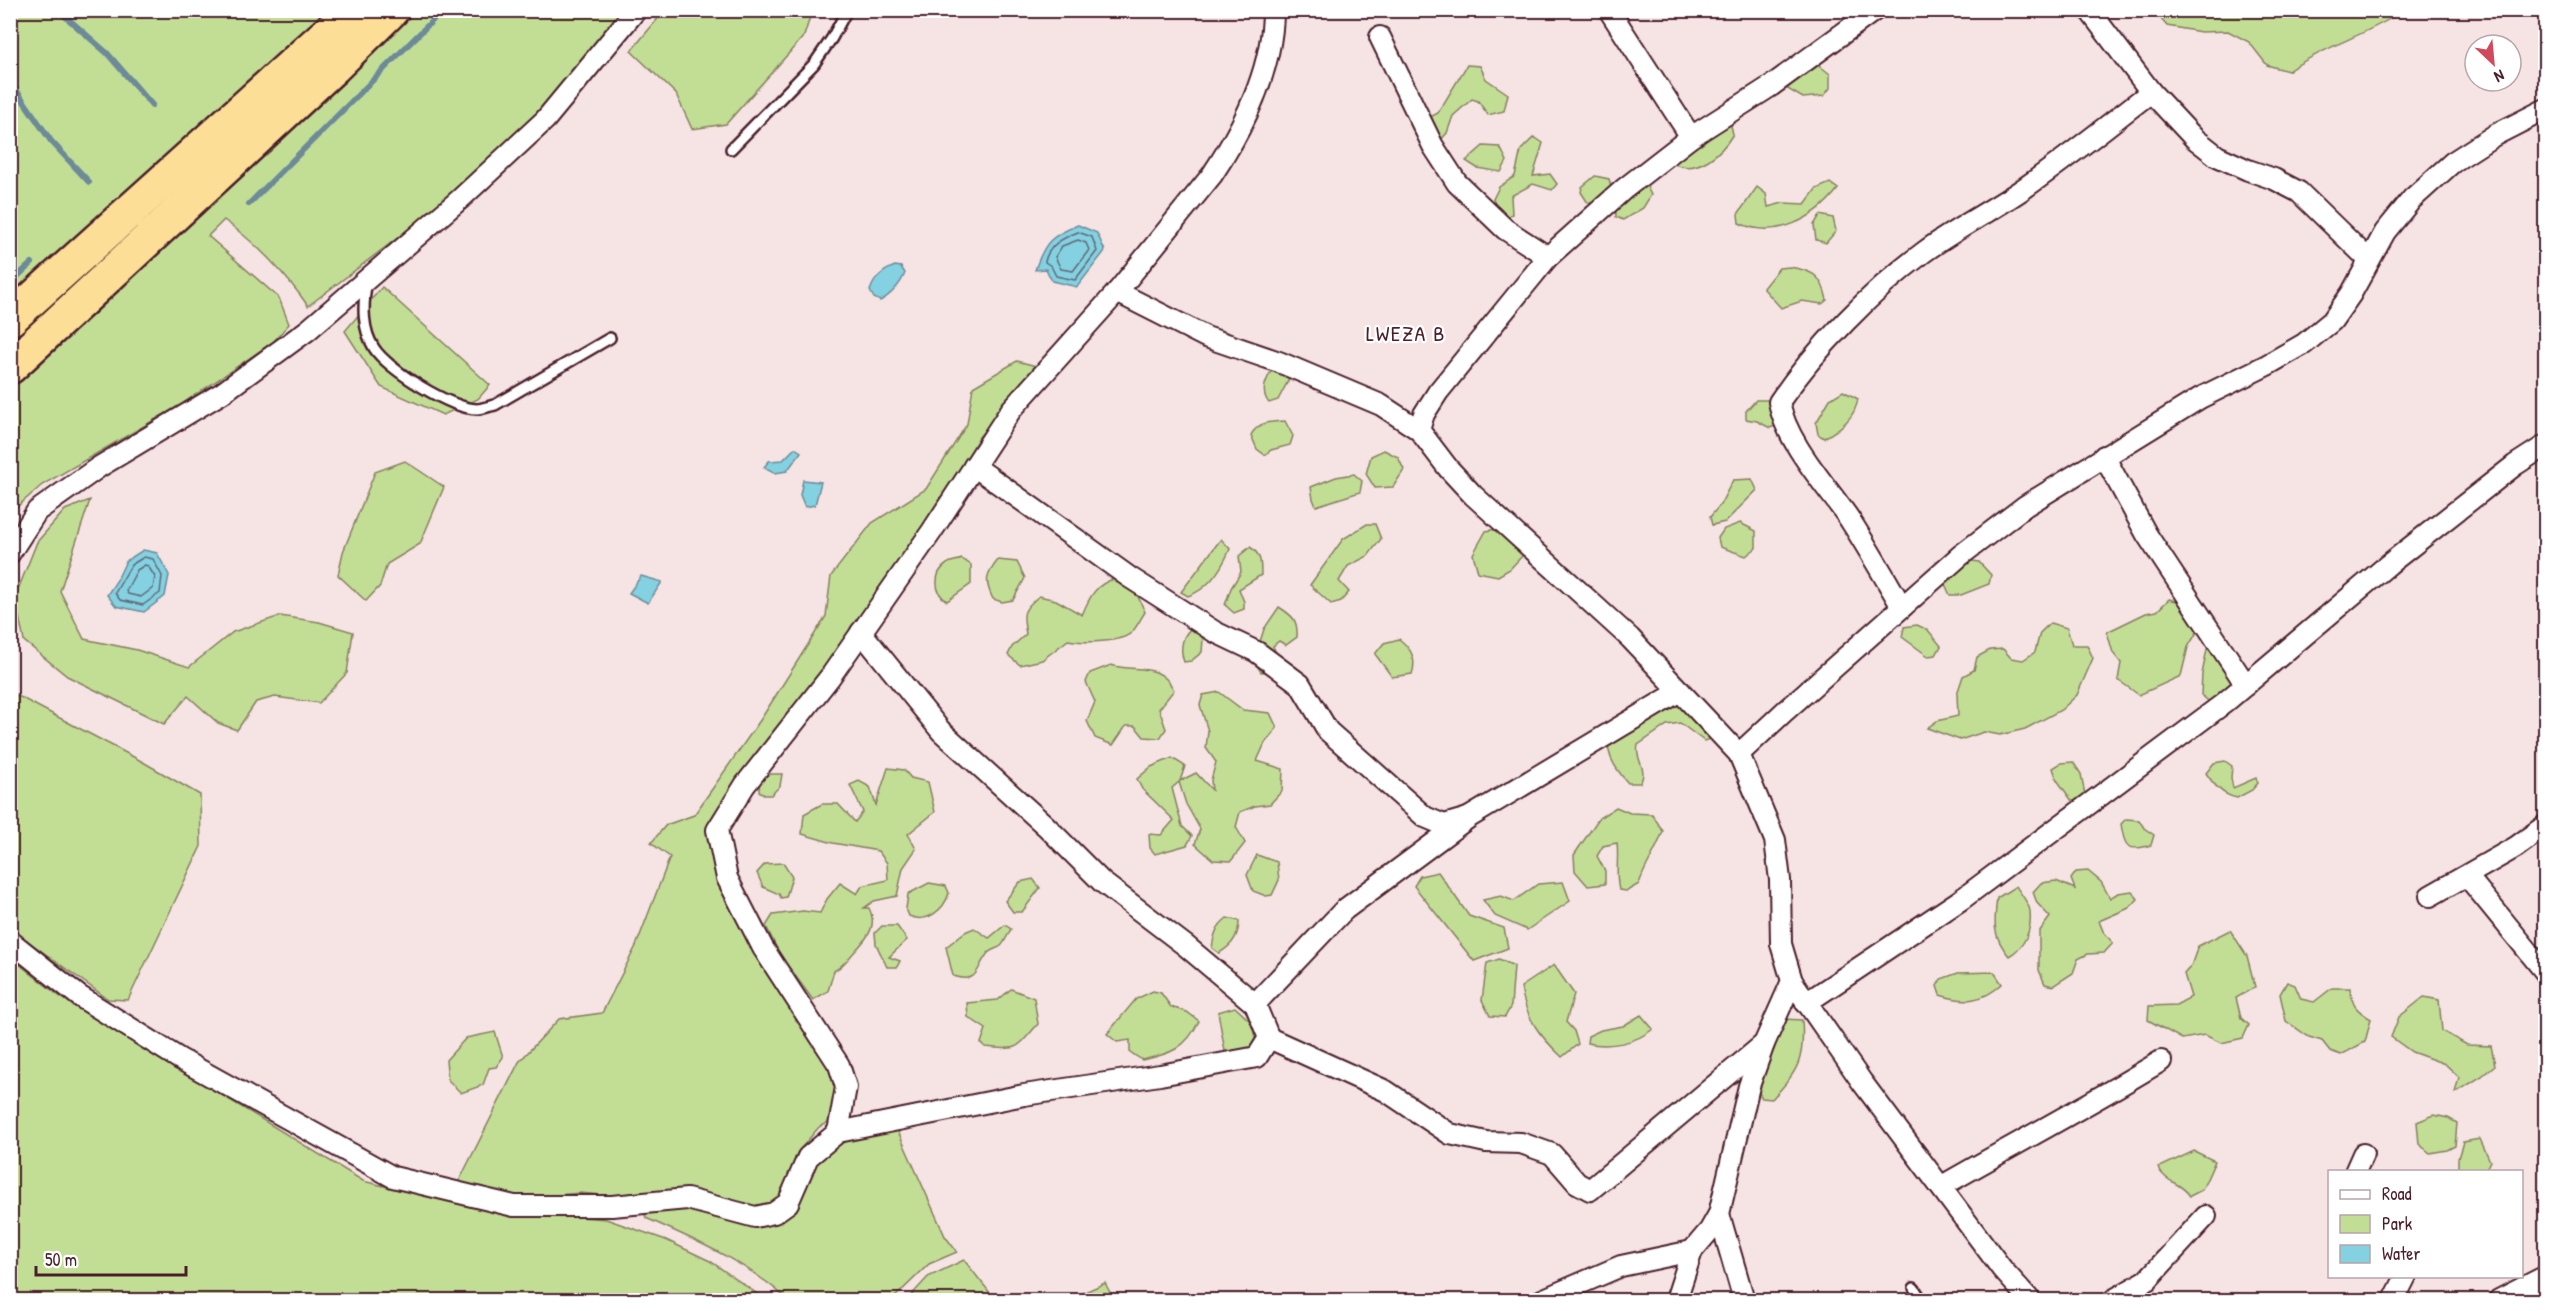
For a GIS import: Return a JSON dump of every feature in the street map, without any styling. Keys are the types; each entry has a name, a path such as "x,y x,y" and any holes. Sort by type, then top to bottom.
{"highway":[{"path":"10,319 353,10"},
{"path":"10,367 334,67 392,10"}],"street":[{"path":"10,553 37,511 66,489 222,393 308,330 525,142 573,88 636,10"},
{"path":"838,1132 846,1087 839,1065 763,948 727,878 717,830 745,785 830,677 1011,410 1117,292 1212,175 1225,155 1260,82 1269,54 1274,10"},
{"path":"1609,10 1691,137"},
{"path":"1419,430 1424,414 1438,392 1548,257 1624,189 1691,137 1771,86 1875,10"},
{"path":"2088,10 2151,92 2194,138 2217,156 2274,179 2299,192 2369,260"},
{"path":"1380,37 1433,146 1457,183 1505,229 1548,257"},
{"path":"1902,607 1848,518 1812,469 1782,416 1779,402 1837,332 1881,287 1926,251 1986,215 2045,174 2151,92"},
{"path":"1739,754 1961,555 2025,506 2200,398 2304,344 2332,321 2351,294 2385,232 2412,200 2453,162 2495,135 2546,109"},
{"path":"1117,292 1206,337 1279,362 1382,405 1419,430 1448,468 1473,495 1630,638 1739,754 1775,840 1780,880 1781,944 1792,981 1862,1082 2002,1269 2030,1300"},
{"path":"1806,1003 1962,899 2246,686 2389,564 2515,465 2546,445"},
{"path":"2104,456 2147,535 2246,686"},
{"path":"974,466 1129,577 1215,633 1257,652 1300,684 1328,731 1425,817 1444,825 1468,818"},
{"path":"861,632 941,731 1046,826 1102,882 1186,946 1255,1004 1269,1038 1386,1091 1450,1134 1486,1142 1521,1143 1552,1154 1577,1183 1590,1190 1764,1044"},
{"path":"1255,1004 1344,910 1468,818 1680,691"},
{"path":"2430,896 2516,847 2546,825"},
{"path":"2467,876 2546,973"},
{"path":"10,941 79,996 144,1037 301,1128 393,1177 514,1206 612,1206 687,1199 755,1217 774,1213 788,1203 808,1157 838,1132 1024,1095 1235,1062 1257,1057 1269,1038"},
{"path":"1676,1300 1692,1251 1710,1230 1719,1214 1740,1117 1764,1044 1792,981"},
{"path":"1942,1186 2082,1109 2161,1060"},
{"path":"1719,1214 1744,1300"},
{"path":"2113,1300 2147,1280 2206,1216"},
{"path":"1542,1300 1621,1266 1692,1251"},
{"path":"2499,1300 2546,1276"},
{"path":"2394,1300 2405,1278"}],"lane":[{"path":"731,149 814,64 832,38 847,10"},
{"path":"366,279 364,321 374,349 392,366 432,392 455,403 476,409 495,405 610,338"},
{"path":"1914,1288 1922,1300"}],"green space":[{"path":"665,10 812,11 804,36 726,124 692,129 676,94 631,51"},
{"path":"11,11 326,11 11,296"},
{"path":"417,11 621,11 525,132 433,211 308,306 269,259 224,220 208,236 279,298 289,324 274,341 219,379 180,405 42,485 11,512 10,380 288,124"},
{"path":"2154,11 2403,11 2375,27 2316,54 2288,71 2267,65 2249,42 2228,31 2201,32 2167,26"},
{"path":"1816,63 1830,74 1830,88 1824,96 1803,98 1786,88 1782,71"},
{"path":"1467,65 1480,66 1486,79 1508,94 1504,111 1488,115 1478,101 1472,99 1453,116 1447,133 1439,142 1428,118 1438,113"},
{"path":"1730,121 1733,134 1715,155 1692,166 1674,164 1671,144 1693,132 1701,145"},
{"path":"1534,137 1543,143 1533,176 1550,174 1557,184 1552,190 1533,184 1511,196 1512,214 1508,216 1497,210 1493,199 1499,187 1515,176 1521,150"},
{"path":"1483,146 1500,147 1507,161 1501,172 1477,168 1466,161"},
{"path":"1595,176 1609,179 1612,191 1596,203 1588,203 1581,192 1582,187"},
{"path":"1830,183 1838,189 1829,200 1793,224 1766,229 1753,228 1739,223 1738,214 1757,187 1766,194 1768,207 1783,203 1805,204 1816,189"},
{"path":"1646,185 1651,195 1643,208 1623,220 1616,217 1621,201 1630,193"},
{"path":"1820,215 1833,218 1836,231 1826,243 1816,240 1814,225"},
{"path":"1790,267 1805,270 1816,276 1827,300 1822,304 1802,301 1781,308 1763,288 1779,268"},
{"path":"382,287 490,385 478,399 443,415 381,387 345,331"},
{"path":"1017,361 1040,367 979,437 930,522 711,822 793,1003 839,1085 832,1105 832,1120 819,1127 797,1153 779,1203 766,1210 580,1193 511,1199 476,1187 457,1185 519,1062 559,1019 602,1013 636,946 670,857 651,843 666,825 694,815 761,719 826,616 831,576 872,523 926,489 967,424 973,387"},
{"path":"1274,366 1288,369 1288,381 1278,400 1269,403 1264,389"},
{"path":"1843,391 1858,399 1854,412 1836,431 1824,438 1818,434 1816,423 1830,399"},
{"path":"1756,400 1772,400 1778,425 1770,428 1757,421 1746,419 1746,411"},
{"path":"1285,421 1293,436 1290,445 1271,450 1265,455 1257,449 1251,435 1254,430 1266,423"},
{"path":"1384,450 1398,457 1404,470 1393,487 1375,488 1366,474 1371,456"},
{"path":"405,461 444,487 420,544 387,564 380,586 366,601 338,575 343,552 375,472"},
{"path":"1354,474 1362,481 1360,492 1316,506 1311,487 1336,477"},
{"path":"1752,479 1757,490 1725,522 1712,525 1710,517 1720,505 1733,480"},
{"path":"90,500 60,591 84,639 137,650 189,667 233,632 280,616 319,622 353,632 347,673 319,703 275,697 256,702 237,730 218,723 188,696 164,724 67,676 24,641 15,597 37,542 65,510"},
{"path":"1740,523 1756,531 1756,548 1746,556 1720,547 1718,538 1724,529"},
{"path":"1367,524 1375,524 1381,539 1368,556 1348,566 1339,581 1349,592 1341,601 1331,604 1310,585 1343,539"},
{"path":"1502,528 1521,546 1523,555 1510,569 1498,576 1478,572 1473,554 1486,531"},
{"path":"1221,539 1230,549 1214,577 1196,593 1188,596 1181,592"},
{"path":"1250,547 1260,559 1261,575 1239,589 1244,609 1234,613 1225,605 1231,588 1241,572 1239,556"},
{"path":"962,559 971,565 971,584 947,601 938,588 939,572 950,562"},
{"path":"998,560 1017,562 1025,578 1013,600 1002,602 993,599 990,593 988,578"},
{"path":"1966,560 1979,562 1991,575 1989,584 1961,595 1950,595 1944,582"},
{"path":"1115,579 1136,592 1145,612 1134,630 1127,636 1102,641 1068,640 1042,660 1020,665 1008,655 1012,647 1026,634 1024,621 1026,609 1039,596 1056,600 1082,615 1098,588"},
{"path":"2169,599 2180,602 2199,629 2188,647 2181,676 2139,695 2118,680 2121,663 2113,653 2107,632 2146,613 2157,611"},
{"path":"1279,607 1294,619 1297,626 1297,637 1286,645 1279,641 1273,646 1278,657 1276,671 1261,672 1254,661 1264,629"},
{"path":"2050,623 2067,628 2072,645 2087,645 2093,658 2077,695 2061,710 2025,729 2000,735 1984,732 1960,740 1927,728 1937,721 1958,716 1957,694 1963,676 1974,670 1977,657 1990,650 2003,649 2011,658 2023,660 2035,652 2040,633"},
{"path":"1917,625 1928,630 1941,646 1936,655 1928,656 1902,637 1904,627"},
{"path":"1195,626 1203,639 1202,652 1191,661 1184,662 1182,651 1184,637"},
{"path":"1399,639 1407,646 1414,664 1412,674 1392,677 1375,654 1384,643"},
{"path":"2207,649 2216,649 2233,676 2230,691 2211,703 2201,695"},
{"path":"1111,665 1154,671 1168,681 1174,690 1159,709 1166,729 1160,738 1144,737 1135,726 1126,726 1113,745 1095,738 1087,721 1095,702 1086,682 1090,673"},
{"path":"1219,692 1243,710 1270,713 1277,728 1265,743 1257,761 1283,769 1282,791 1270,804 1255,806 1240,812 1236,827 1245,843 1231,861 1213,860 1195,844 1200,829 1186,804 1179,782 1172,788 1182,826 1192,836 1187,845 1155,854 1150,848 1149,834 1161,835 1174,820 1142,789 1137,779 1151,767 1172,758 1185,766 1180,781 1196,773 1212,790 1211,780 1216,762 1206,748 1208,731 1200,705 1203,695"},
{"path":"11,695 20,697 143,762 200,795 201,846 128,1000 108,999 11,929"},
{"path":"1675,702 1699,705 1713,738 1704,741 1680,723 1667,725 1638,745 1642,778 1640,783 1628,783 1611,758 1607,729"},
{"path":"2225,761 2232,766 2233,788 2256,778 2258,783 2252,790 2237,798 2223,792 2206,773 2214,763"},
{"path":"2073,762 2081,774 2085,795 2078,801 2072,801 2057,780 2053,768 2061,763"},
{"path":"888,768 904,770 911,778 928,782 935,812 908,834 916,849 903,868 897,896 874,901 864,908 869,908 872,916 868,935 834,971 828,991 813,1000 780,955 766,926 773,915 803,911 820,913 827,899 840,883 857,894 862,886 888,880 887,863 878,851 833,843 802,834 804,814 822,804 838,804 855,822 863,812 850,785 859,781 870,787 876,805"},
{"path":"770,774 782,774 780,786 771,795 765,795 759,791 760,779"},
{"path":"1616,807 1630,813 1652,814 1663,831 1639,884 1627,891 1619,890 1617,843 1603,846 1597,856 1605,871 1605,884 1588,886 1575,871 1574,855 1599,818"},
{"path":"2126,819 2139,820 2144,828 2154,835 2151,845 2137,848 2128,846 2121,824"},
{"path":"1257,855 1277,862 1279,880 1272,895 1266,896 1253,891 1247,875"},
{"path":"783,863 792,877 786,897 781,898 779,894 763,887 757,873 765,864"},
{"path":"2088,871 2101,882 2110,898 2118,893 2132,891 2138,899 2129,908 2099,921 2103,931 2113,943 2104,953 2088,954 2078,959 2073,973 2053,986 2045,984 2039,970 2039,932 2050,917 2037,903 2033,892 2041,883 2056,881 2075,889 2071,879 2076,872"},
{"path":"1438,872 1469,916 1504,928 1508,948 1474,961 1414,886 1420,876"},
{"path":"1033,879 1040,888 1022,912 1013,912 1005,901 1020,882"},
{"path":"1563,882 1570,901 1527,930 1495,916 1483,900 1501,896 1514,901 1538,884"},
{"path":"929,883 946,886 949,893 947,899 939,910 928,917 909,916 906,909 908,894"},
{"path":"2016,886 2029,908 2030,925 2023,943 2009,956 1997,935 1996,907 1997,898"},
{"path":"1227,918 1239,921 1238,931 1231,943 1219,953 1212,948 1214,939 1218,928"},
{"path":"1005,925 1011,929 1004,942 988,953 976,974 968,978 953,976 946,947 974,928 989,938"},
{"path":"882,926 897,926 907,940 889,957 900,961 897,967 887,967 876,944 875,933"},
{"path":"2230,930 2247,956 2255,987 2236,998 2241,1018 2249,1025 2243,1038 2221,1043 2205,1035 2182,1039 2148,1020 2149,1006 2176,1005 2191,997 2184,974 2191,966 2198,946"},
{"path":"10,957 59,996 363,1181 484,1210 606,1219 666,1240 710,1261 766,1300 11,1300"},
{"path":"1499,959 1514,966 1511,1006 1505,1017 1490,1016 1482,1000 1487,963"},
{"path":"1554,965 1574,994 1566,1022 1574,1031 1578,1044 1562,1057 1535,1026 1526,1008 1521,987"},
{"path":"1994,972 2002,984 1980,998 1965,1000 1949,998 1940,995 1937,986 1941,979 1958,973"},
{"path":"2287,982 2295,985 2301,999 2314,1002 2332,988 2351,988 2355,1006 2371,1019 2365,1042 2341,1055 2330,1051 2322,1041 2309,1037 2286,1021 2280,994"},
{"path":"1011,989 1034,998 1038,1024 1016,1046 1005,1049 985,1047 981,1043 986,1029 968,1017 967,1003 998,1000"},
{"path":"1153,991 1161,993 1171,1007 1187,1012 1199,1021 1189,1038 1176,1049 1142,1060 1130,1052 1130,1040 1117,1042 1107,1034 1136,999"},
{"path":"2424,997 2439,1000 2442,1031 2467,1045 2491,1046 2495,1065 2455,1093 2459,1077 2445,1064 2412,1052 2391,1037 2399,1017"},
{"path":"1235,1007 1251,1022 1257,1045 1247,1066 1241,1070 1226,1057 1218,1012"},
{"path":"1641,1015 1653,1029 1639,1038 1605,1045 1587,1043 1588,1036 1601,1030 1623,1026"},
{"path":"1783,1019 1802,1020 1801,1055 1794,1072 1772,1099 1762,1098 1759,1093 1760,1084"},
{"path":"495,1032 503,1057 496,1067 489,1068 483,1085 461,1093 448,1080 446,1060 466,1038"},
{"path":"2434,1115 2457,1123 2455,1146 2430,1153 2419,1144 2417,1122"},
{"path":"897,1129 945,1236 957,1252 929,1264 892,1300 788,1300 756,1274 738,1263 646,1218 644,1211 690,1207 780,1218 804,1190 816,1158 835,1142"},
{"path":"2480,1139 2490,1161 2486,1170 2458,1170 2458,1158 2463,1142"},
{"path":"2194,1151 2215,1161 2202,1190 2190,1196 2158,1168"},
{"path":"964,1260 991,1294 993,1300 907,1300 928,1277"},
{"path":"1105,1283 1114,1300 1067,1300"}],"water":[{"path":"1078,225 1097,233 1105,251 1077,287 1052,281 1046,269 1035,270 1042,252 1050,241 1055,236"},
{"path":"895,266 901,267 905,273 901,281 884,299 880,301 874,298 870,291 874,282 882,273"},
{"path":"795,448 801,452 787,471 775,473 764,467 769,461 783,460"},
{"path":"803,480 821,482 815,505 805,507 800,495"},
{"path":"143,550 157,553 169,575 165,596 144,612 116,606 107,595 126,561"},
{"path":"641,576 662,582 648,603 629,593"}],"waterway":[{"path":"58,10 107,53 152,105"},
{"path":"249,204 443,10"},
{"path":"10,81 51,141 89,182"},
{"path":"10,283 32,263"}],"district":[{"name":"LWEZA B","path":"1406,333"}]}
